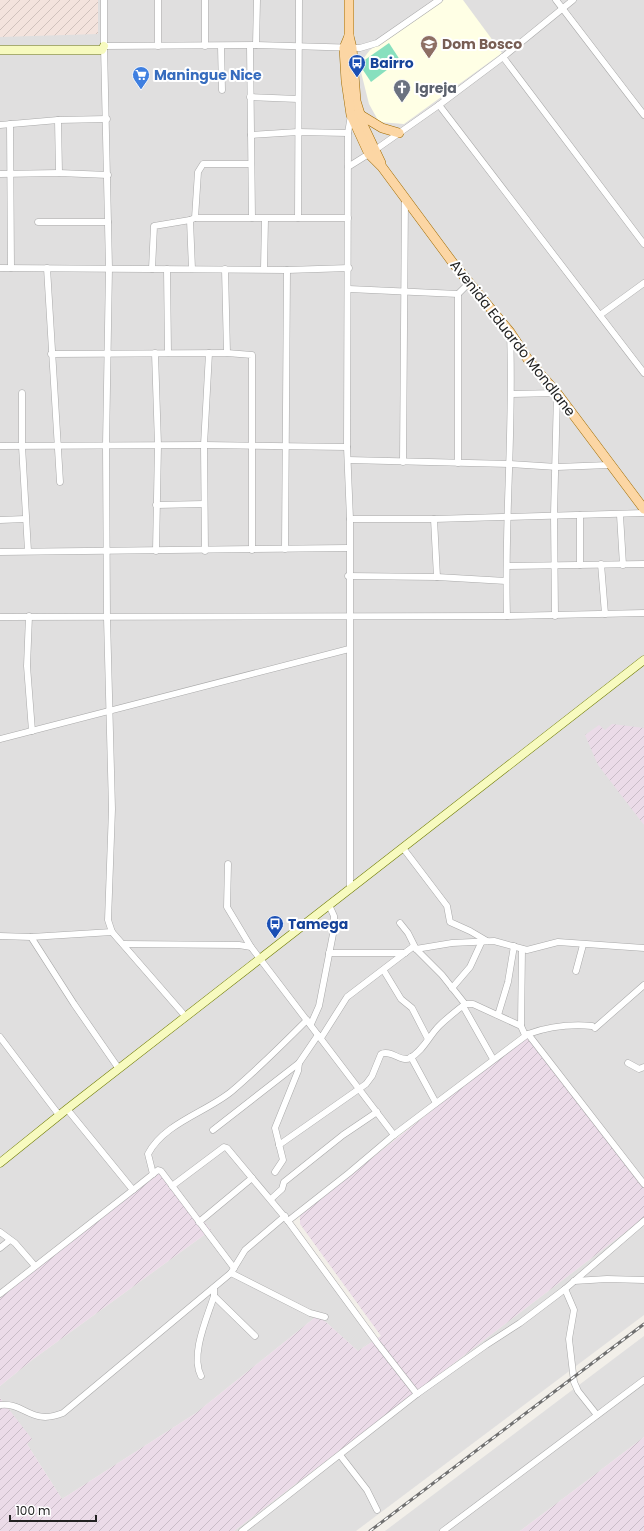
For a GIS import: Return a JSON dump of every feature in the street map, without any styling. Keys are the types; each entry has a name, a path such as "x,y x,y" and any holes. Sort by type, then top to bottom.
{"main road":[{"name":"Avenida Eduardo Mondlane","path":"350,0 348,48 354,86 355,114 372,152 469,283 510,332 529,361 557,393 609,465 644,509"},
{"path":"0,50 102,50 104,46"},
{"path":"355,114 382,128 399,133"},
{"path":"0,1163 59,1115 644,660"}],"street":[{"path":"104,0 109,268 106,445 108,551 107,618 112,809 108,920 112,932 186,1017"},
{"path":"158,0 158,46"},
{"path":"204,46 205,0"},
{"path":"252,218 250,97 257,0"},
{"path":"298,218 299,0"},
{"path":"104,46 253,45 348,48 368,47 377,43 439,0"},
{"path":"556,0 644,115"},
{"path":"348,167 440,105 573,0"},
{"path":"221,46 222,90"},
{"path":"502,57 644,244"},
{"path":"250,97 298,100"},
{"path":"440,105 644,374"},
{"path":"350,889 348,548 350,520 347,447 349,289 348,133 355,114"},
{"path":"0,125 58,120 107,119"},
{"path":"58,120 59,173"},
{"path":"10,124 11,268"},
{"path":"251,135 298,132 348,133"},
{"path":"192,269 193,218 198,172 200,167 204,164 251,164"},
{"path":"0,174 59,173 108,175"},
{"path":"403,462 405,197"},
{"path":"152,269 154,226 193,218 348,218"},
{"path":"264,269 265,219"},
{"path":"38,222 108,222"},
{"path":"0,268 287,270 348,268"},
{"path":"47,268 51,354 60,482"},
{"path":"167,269 168,353"},
{"path":"225,269 228,353"},
{"path":"285,549 287,270"},
{"path":"458,463 458,294 469,283"},
{"path":"600,315 644,283"},
{"path":"349,289 458,294"},
{"path":"507,616 506,581 512,394 510,332"},
{"path":"155,353 158,445 156,551"},
{"path":"205,550 204,445 209,353"},
{"path":"51,354 228,353 249,354 254,358 252,550"},
{"path":"22,393 22,446 28,551"},
{"path":"512,394 557,393 557,467 554,515 555,616"},
{"path":"0,446 252,445 347,447"},
{"path":"348,460 510,464 557,467 609,465"},
{"path":"156,505 204,504"},
{"path":"350,520 554,515 620,515 644,513"},
{"path":"580,515 580,565"},
{"path":"620,515 624,565"},
{"path":"0,520 26,519"},
{"path":"434,519 437,577"},
{"path":"0,552 348,548"},
{"path":"601,564 605,614"},
{"path":"507,566 644,564"},
{"path":"348,576 437,577 506,581"},
{"path":"0,617 29,616 107,618 349,615 555,616 644,613"},
{"path":"29,616 26,666 32,731"},
{"path":"0,738 349,649"},
{"path":"403,848 447,906 450,922 470,931 484,941"},
{"path":"228,864 226,907 251,947 261,958 394,1135"},
{"path":"153,1174 148,1154 168,1132 194,1114 211,1106 232,1091 309,1022 319,1006 335,922 329,905"},
{"path":"400,923 408,933 415,948 442,975 464,1005 493,1059"},
{"path":"0,936 31,937 112,932"},
{"path":"31,937 74,1004 119,1069"},
{"path":"452,988 470,967 484,941"},
{"path":"213,1130 299,1063 344,1001 384,971 404,953 415,948 452,943 484,941 504,943 522,949 534,949 558,942 583,945 644,948"},
{"path":"123,944 239,945 251,947"},
{"path":"576,971 583,945"},
{"path":"498,1016 508,982 514,946"},
{"path":"522,949 521,1026 644,1184"},
{"path":"329,953 404,953"},
{"path":"384,971 401,999 412,1008 428,1039"},
{"path":"0,1405 7,1404 43,1418 51,1418 62,1413 150,1339 214,1288 232,1270 245,1250 349,1173 394,1135 526,1034 555,1027 578,1025 594,1027 644,985"},
{"path":"279,1145 360,1089 372,1076 378,1058 383,1052 406,1059 412,1057 421,1049 440,1025 464,1005 473,1004 521,1026"},
{"path":"0,1038 59,1115"},
{"path":"412,1057 436,1103"},
{"path":"275,1172 283,1160 275,1128 298,1071 299,1063"},
{"path":"628,1063 639,1069 644,1067"},
{"path":"67,1109 133,1190"},
{"path":"271,1199 282,1189 284,1182 343,1135 377,1112"},
{"path":"172,1186 224,1147 287,1219 417,1394"},
{"path":"0,1294 159,1170 200,1222 232,1270 310,1313 325,1317"},
{"path":"200,1222 252,1178"},
{"path":"242,1531 417,1394 486,1344 520,1323 565,1289 644,1221"},
{"path":"0,1232 15,1243 35,1266"},
{"path":"0,1248 10,1240"},
{"path":"574,1281 607,1279 644,1280"},
{"path":"201,1376 197,1368 198,1351 214,1296 214,1288"},
{"path":"565,1289 574,1310 568,1339 574,1382 578,1391 597,1415"},
{"path":"214,1296 255,1336"},
{"path":"443,1531 644,1380"},
{"path":"340,1455 367,1490 377,1510"}],"shaded area":[{"path":"0,0 644,0 644,1183 527,1030 288,1218 375,1340 358,1351 318,1315 196,1413 62,1499 27,1444 31,1439 0,1398 0,1386 32,1360 211,1230 0,1298"},
{"path":"0,0 98,0 98,34 0,37"},
{"name":"Dom Bosco","path":"444,0 463,0 502,53 404,124 379,122 369,104 359,64 370,50"},
{"path":"612,724 644,728 644,825 598,765 585,735 599,725 605,730"},
{"path":"530,1033 644,1183 644,1218 234,1531 0,1531 0,1398 32,1439 27,1444 62,1499 196,1413 318,1315 358,1351 381,1336 300,1224 300,1215"},
{"path":"161,1169 211,1230 32,1360 0,1386 0,1298"},
{"path":"644,1218 644,1315 356,1531 234,1531"},
{"path":"644,1336 644,1437 520,1531 385,1531"},
{"path":"644,1437 644,1531 520,1531 589,1479"}],"green space":[{"path":"389,43 400,60 371,82 359,64"}],"railway":[{"path":"370,1531 644,1324"}],"place":[{"name":"Dom Bosco","path":"429,59"},
{"name":"Bairro","path":"357,78"},
{"name":"Maningue Nice","path":"141,90"},
{"name":"Igreja","path":"402,103"},
{"name":"Tamega","path":"275,939"}]}
